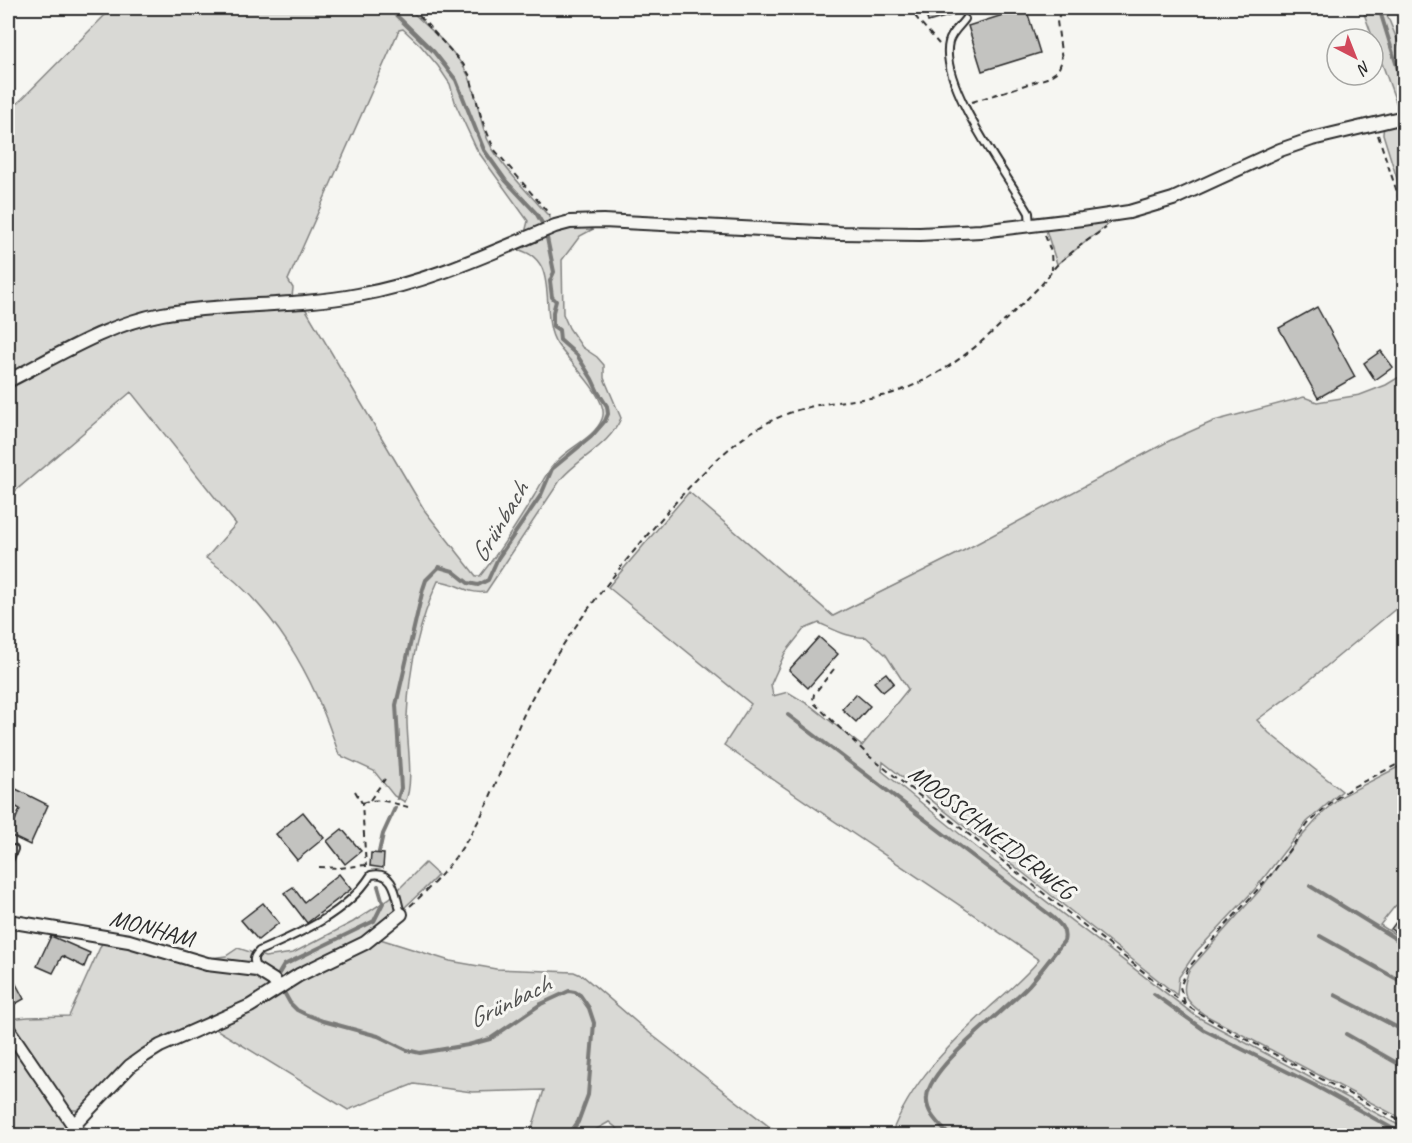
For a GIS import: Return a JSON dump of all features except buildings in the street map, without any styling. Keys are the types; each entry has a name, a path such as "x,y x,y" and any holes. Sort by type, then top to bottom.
{"street":[{"path":"8,381 82,343 137,321 189,311 356,296 384,290 447,271 555,226 570,222 603,221 839,233 920,234 1035,225 1150,207 1205,186 1280,150 1374,123 1404,117"},
{"path":"74,1125 130,1066 144,1056 160,1046 249,1006 279,987 365,943 377,936 401,914"},
{"name":"MONHAM","path":"8,921 129,941 207,964 257,970"},
{"path":"257,970 273,980 279,987"},
{"path":"8,1029 81,1136"}],"lane":[{"path":"965,19 949,41 948,55 963,105 1035,225"},
{"path":"8,863 14,849"},
{"path":"257,970 253,957 259,951 316,924 355,896 370,875 385,875 390,879 401,914"}],"path":[{"path":"412,8 463,64 470,76 482,120 494,149 549,214 555,226"},
{"path":"908,8 948,55"},
{"path":"963,105 1047,78 1058,71 1062,60 1057,21 1062,8"},
{"path":"1374,123 1399,198 1404,225"},
{"path":"1051,272 1077,249 1112,224"},
{"path":"401,914 428,891 468,840 484,810 510,742 527,707 580,620 650,532 712,464 742,438 780,416 806,407 883,396 912,386 928,379 973,348 1044,283 1051,272 1053,266 1051,252 1035,225"},
{"name":"MOOSSCHNEIDERWEG","path":"834,669 814,694 813,700 878,763 1187,1006 1404,1123"},
{"path":"1187,1006 1180,987 1188,968 1274,871 1308,824 1338,797 1353,787 1404,761"},
{"path":"370,800 385,778"},
{"path":"355,791 362,803 365,823 365,865 370,875"},
{"path":"362,803 381,800 408,807"},
{"path":"319,867 339,868 365,865"}],"shaded area":[{"path":"107,8 408,8 442,40 464,67 472,86 484,131 492,148 510,173 550,217 549,222 525,233 528,221 477,150 456,105 450,84 421,46 403,29 399,30 288,280 293,288 292,297 142,315 8,377 8,246 14,240 8,229 8,113 111,9"},
{"path":"1362,8 1384,8 1404,56 1404,112 1400,113 1385,72 1385,27 1369,27"},
{"path":"1404,121 1404,201 1383,134 1384,124"},
{"path":"1114,220 1057,264 1046,230"},
{"path":"595,228 580,236 562,260 563,314 582,347 604,365 604,378 621,418 610,436 561,479 486,592 473,592 438,581 420,630 410,681 407,716 409,784 405,802 394,796 374,771 339,755 317,698 289,645 252,598 231,577 206,558 236,524 131,392 8,497 8,386 87,346 125,331 184,315 305,308 425,511 476,576 480,576 508,537 551,468 564,454 594,431 602,419 603,411 600,401 587,380 557,344 551,332 547,288 539,263 529,254 514,249 560,230"},
{"path":"1404,374 1404,602 1300,688 1257,720 1269,733 1342,791 1307,822 1255,889 1196,952 1179,977 1177,995 883,762 882,771 982,852 1196,1016 1404,1128 1404,1135 891,1135 909,1098 932,1066 959,1036 1039,960 724,745 751,704 608,587 689,492 833,616 961,552 1169,441 1214,421 1304,397 1317,402 1360,395 1386,385","holes":["819,623 848,635 866,637 886,655 908,689 862,746 811,706 788,692 773,696 771,684 785,653 804,629"]},
{"path":"1404,764 1404,903 1395,906 1380,925 1404,940 1404,1120 1205,1015 1192,1005 1184,990 1190,969 1259,891 1293,846 1323,813 1342,796"},
{"path":"425,863 438,875 377,938 450,961 496,969 574,972 583,976 648,1032 780,1135 625,1135 609,1122 590,1135 530,1135 544,1090 472,1092 414,1084 348,1110 206,1023 163,1042 80,1110 72,1110 65,1104 8,1022 9,1019 28,1017 69,1016 102,943 122,943 210,958 226,956 238,948 265,957 293,953 353,922 390,898"},
{"path":"8,1038 72,1131 66,1135 8,1135"}],"waterway":[{"name":"Grünbach","path":"381,8 395,14 434,52 456,80 484,150 506,181 536,213 542,223"},
{"path":"1379,8 1404,89"},
{"name":"Grünbach","path":"398,798 401,788 396,705 426,580 439,567 453,571 468,583 478,585 488,580 498,558 541,495 552,469 591,437 608,414 607,406 592,379 577,355 560,340 559,330 553,326 556,301 552,297 550,281 554,272 547,238"},
{"path":"788,715 1050,915 1063,930 1064,941 1029,985 954,1055 931,1084 927,1097 928,1108 950,1136"},
{"name":"Grünbach","path":"379,852 383,834 395,808"},
{"name":"Grünbach","path":"278,975 284,965 374,921 383,903 378,886"},
{"path":"1310,886 1404,944"},
{"path":"1320,936 1404,983"},
{"name":"Grünbach","path":"285,994 290,1003 305,1014 378,1036 407,1050 420,1053 490,1039 541,1004 569,991 575,992 589,1008 594,1023 588,1095 578,1122 568,1136"},
{"path":"1154,994 1204,1030 1314,1085 1404,1135"},
{"path":"1335,995 1404,1031"},
{"path":"1346,1034 1404,1067"}]}
